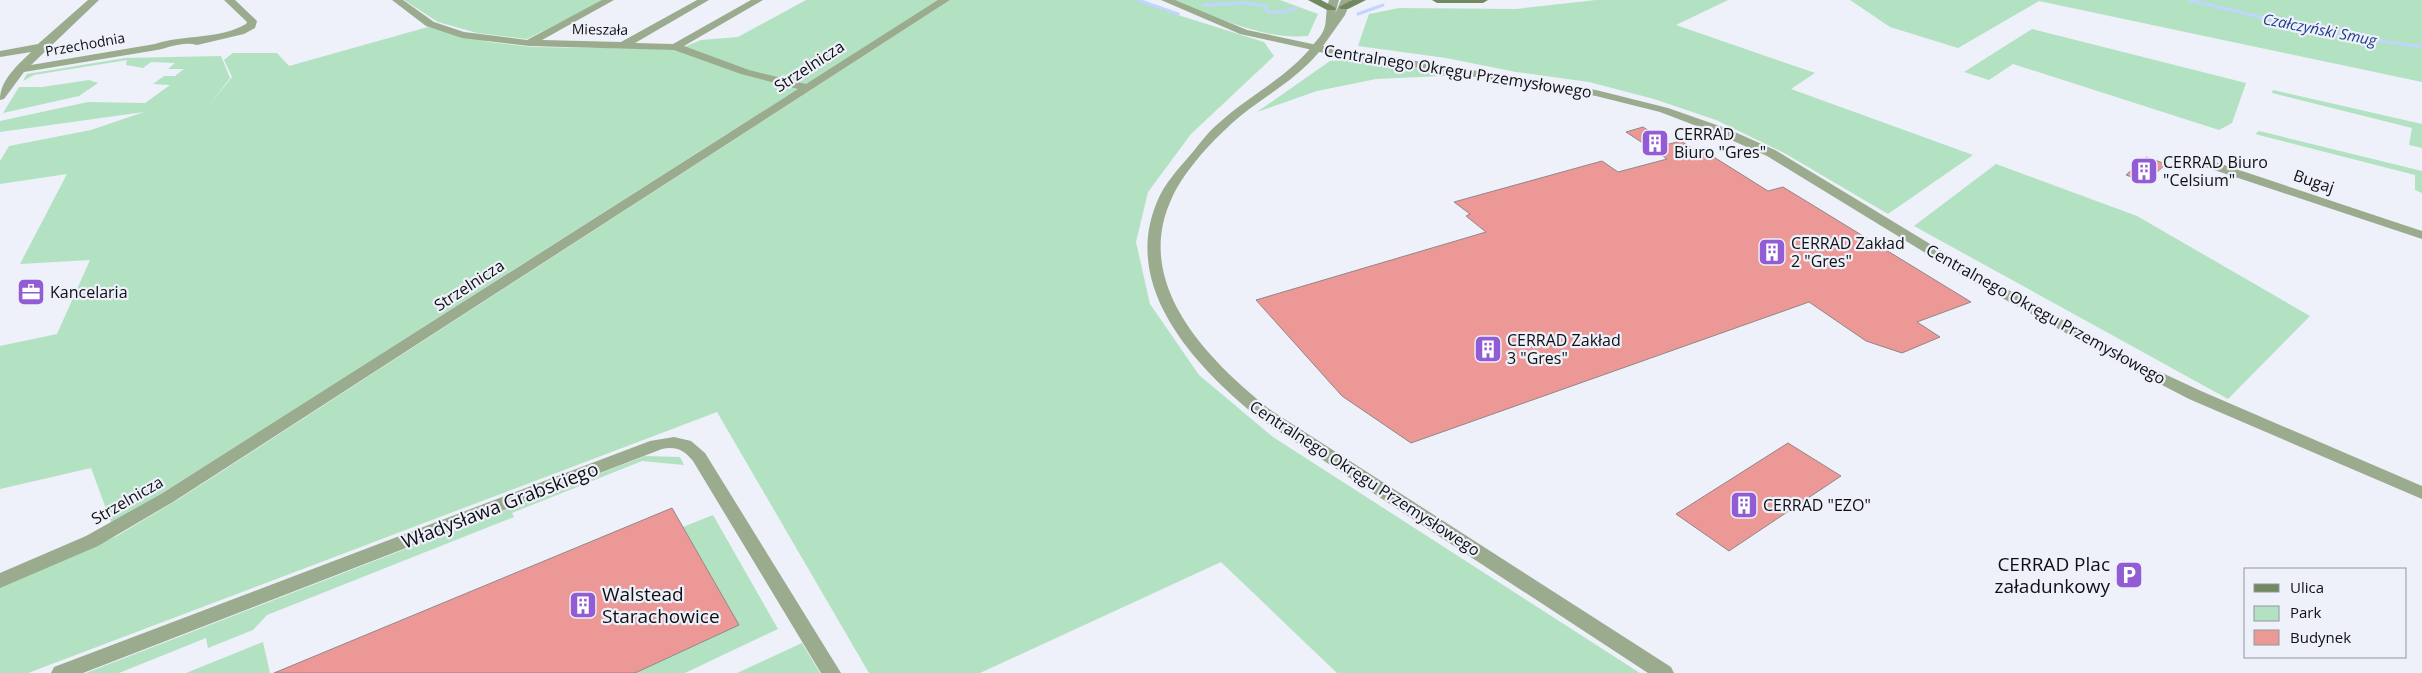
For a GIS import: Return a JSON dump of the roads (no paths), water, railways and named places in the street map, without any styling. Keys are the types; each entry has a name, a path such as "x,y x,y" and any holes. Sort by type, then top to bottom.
{"main road":[{"path":"1312,0 1332,4"},
{"path":"1345,3 1360,0"},
{"path":"1437,0 1483,0"}],"street":[{"path":"0,97 18,70 94,0"},
{"name":"Przechodnia","path":"18,70 157,47 171,47 240,32 251,26 252,21 229,0"},
{"name":"Mieszała","path":"396,0 419,18 448,32 487,40 529,43 675,46 745,72 807,88"},
{"path":"529,43 609,0"},
{"path":"624,45 704,0"},
{"path":"675,46 758,0"},
{"name":"Strzelnicza","path":"0,581 92,540 167,498 946,0"},
{"path":"1166,0 1244,32 1317,48 1330,28 1339,19 1345,3"},
{"path":"1330,28 1332,4"},
{"path":"0,54 42,47"},
{"name":"Centralnego Okręgu Przemysłowego","path":"1664,673 1266,415 1222,379 1193,347 1180,327 1163,291 1155,263 1154,231 1163,201 1182,172 1219,129 1288,75 1317,48 1596,93 1664,110 1724,132 1771,154 1978,279 2138,367 2195,395 2422,493"},
{"name":"Bugaj","path":"2194,159 2422,235"},
{"name":"Władysława Grabskiego","path":"61,673 656,445 672,442 687,445 700,457 831,673"}],"waterway":[{"name":"Czałczyński Smug","path":"1138,0 1178,14"},
{"name":"Czałczyński Smug","path":"2189,0 2327,33 2422,47"},
{"name":"Czałczyński Smug","path":"1204,5 1245,3 1265,6 1268,12 1283,12 1296,8"},
{"name":"Czałczyński Smug","path":"1358,14 1383,5"}],"place":[{"name":"CERRAD Biuro \"Gres\"","path":"1655,143"},
{"name":"CERRAD Biuro \"Celsium\"","path":"2144,171"},
{"name":"CERRAD Zakład 2 \"Gres\"","path":"1772,252"},
{"name":"Kancelaria","path":"31,292"},
{"name":"CERRAD Zakład 3 \"Gres\"","path":"1488,349"},
{"name":"CERRAD \"EZO\"","path":"1744,505"},
{"name":"CERRAD Plac załadunkowy","path":"2129,575"},
{"name":"Walstead Starachowice","path":"583,605"}]}
